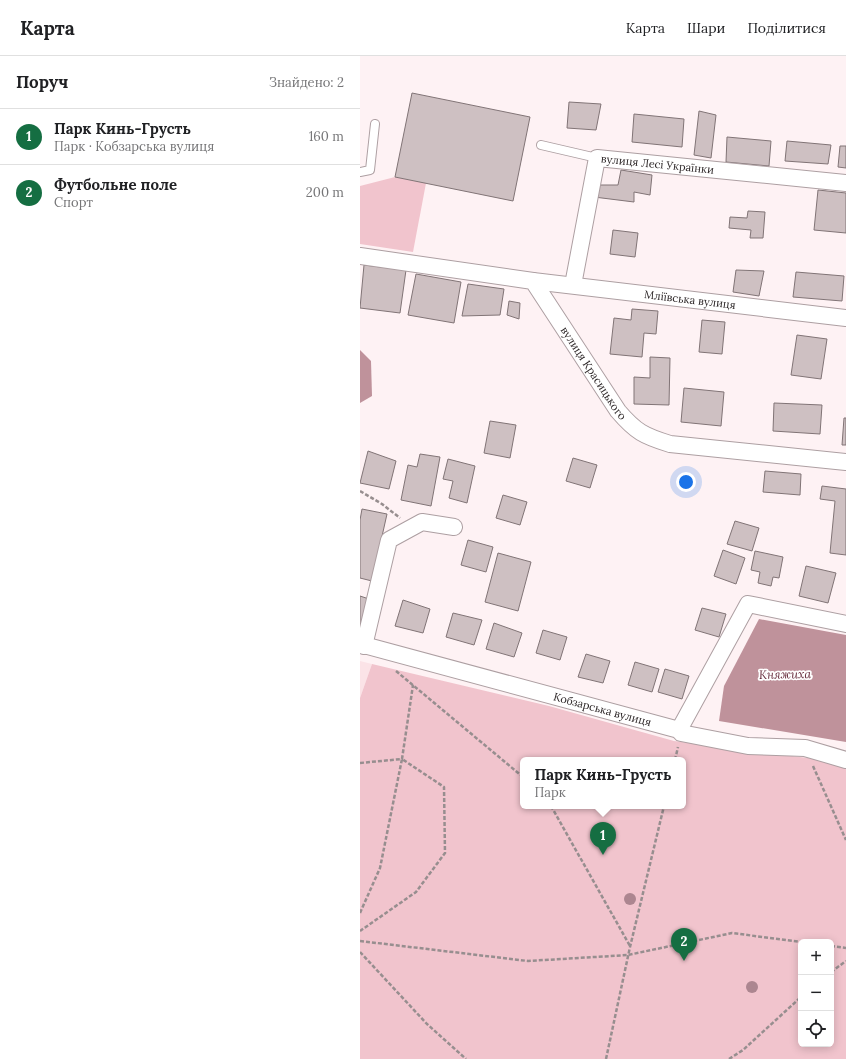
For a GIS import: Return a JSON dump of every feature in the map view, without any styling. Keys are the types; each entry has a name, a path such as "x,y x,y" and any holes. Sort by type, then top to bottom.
{"street":[{"name":"вулиця Лесі Українки","path":"573,285 597,158 846,183"},
{"path":"360,256 533,281"},
{"name":"Мліївська вулиця","path":"533,281 846,318"},
{"name":"вулиця Красицького","path":"533,281 618,411 632,427 647,437 670,444 846,462"},
{"path":"362,645 389,540 422,522 454,527"},
{"path":"679,730 748,604 846,624"},
{"name":"Кобзарська вулиця","path":"362,645 679,730 681,733 748,746 805,748 846,760"}],"lane":[{"path":"360,172 370,170 375,124"},
{"path":"541,145 597,158"}],"path":[{"path":"360,491 398,515 407,530"},
{"path":"395,670 414,684 520,774"},
{"path":"360,913 380,868 402,759 414,684"},
{"path":"805,748 846,840"},
{"path":"360,763 402,759 444,787 445,853 416,892 360,931"},
{"path":"553,809 630,947"},
{"path":"606,1059 628,955 663,809"},
{"path":"360,941 528,961 628,955 732,933 798,942"},
{"path":"834,946 846,948"},
{"path":"360,952 427,1024 466,1059"},
{"path":"834,970 846,961"},
{"path":"729,1059 743,1050 798,1000"}],"shaded area":[{"path":"395,177 426,183 413,252 360,244 360,186"},
{"path":"360,661 372,664 360,698"},
{"path":"372,664 549,706 674,741 816,759 846,767 846,1059 360,1059 360,698"}],"water":[{"path":"360,350 371,361 372,396 360,403"},
{"name":"Княжиха","path":"759,619 846,635 846,742 719,721 724,686"}],"building":[{"path":"412,93 530,117 513,201 395,177"},
{"path":"569,102 601,104 596,130 567,128"},
{"path":"699,111 716,115 711,158 694,155"},
{"path":"634,114 684,119 682,147 632,142"},
{"path":"727,137 771,141 769,166 726,162"},
{"path":"787,141 831,145 828,164 785,161"},
{"path":"840,146 846,146 846,168 838,167"},
{"path":"621,170 652,175 650,195 634,192 634,202 594,197 597,185 618,185"},
{"path":"818,190 846,193 846,233 814,230"},
{"path":"748,211 765,212 763,238 750,238 751,230 729,228 730,217 747,218"},
{"path":"613,230 638,233 635,257 610,254"},
{"path":"364,265 406,270 400,313 360,308"},
{"path":"736,270 764,271 759,296 733,292"},
{"path":"796,272 844,276 842,301 793,297"},
{"path":"416,274 461,282 454,323 408,315"},
{"path":"468,284 504,289 500,315 462,316"},
{"path":"509,301 520,303 519,319 507,315"},
{"path":"632,309 658,311 656,334 644,333 642,357 610,354 614,318 631,320"},
{"path":"702,320 725,322 722,354 699,352"},
{"path":"797,335 827,339 821,379 791,375"},
{"path":"650,357 670,358 669,405 634,404 634,377 650,378"},
{"path":"684,388 724,392 721,426 681,422"},
{"path":"774,403 822,405 820,434 773,431"},
{"path":"844,418 846,418 846,445 842,445"},
{"path":"490,421 516,425 510,458 484,453"},
{"path":"368,451 396,461 389,489 360,483"},
{"path":"420,454 440,457 431,506 401,500 408,465 417,467"},
{"path":"573,458 597,465 590,488 566,481"},
{"path":"448,459 475,466 467,503 449,498 453,481 443,479"},
{"path":"765,471 801,474 800,495 763,492"},
{"path":"822,486 846,489 846,555 830,553 835,501 820,499"},
{"path":"503,495 527,502 520,525 496,518"},
{"path":"362,509 387,514 372,581 360,578 360,520"},
{"path":"735,521 759,528 752,551 727,544"},
{"path":"468,540 493,547 486,572 461,565"},
{"path":"723,550 745,558 736,584 714,576"},
{"path":"755,551 783,557 779,578 773,577 771,586 758,583 760,572 751,570"},
{"path":"498,553 531,562 518,611 485,602"},
{"path":"806,566 836,573 828,603 799,596"},
{"path":"360,596 369,599 361,624 360,623"},
{"path":"403,600 430,609 423,633 395,626"},
{"path":"702,608 726,614 719,637 695,630"},
{"path":"453,613 482,620 474,645 446,637"},
{"path":"494,623 522,633 514,657 486,649"},
{"path":"543,630 567,637 560,660 536,653"},
{"path":"586,654 610,661 603,683 578,677"},
{"path":"635,662 659,669 652,692 628,685"},
{"path":"665,669 689,676 682,699 658,692"}],"place":[{"name":"Парк Кинь-Грусть","path":"603,855"},
{"name":"Футбольне поле","path":"684,961"}]}
